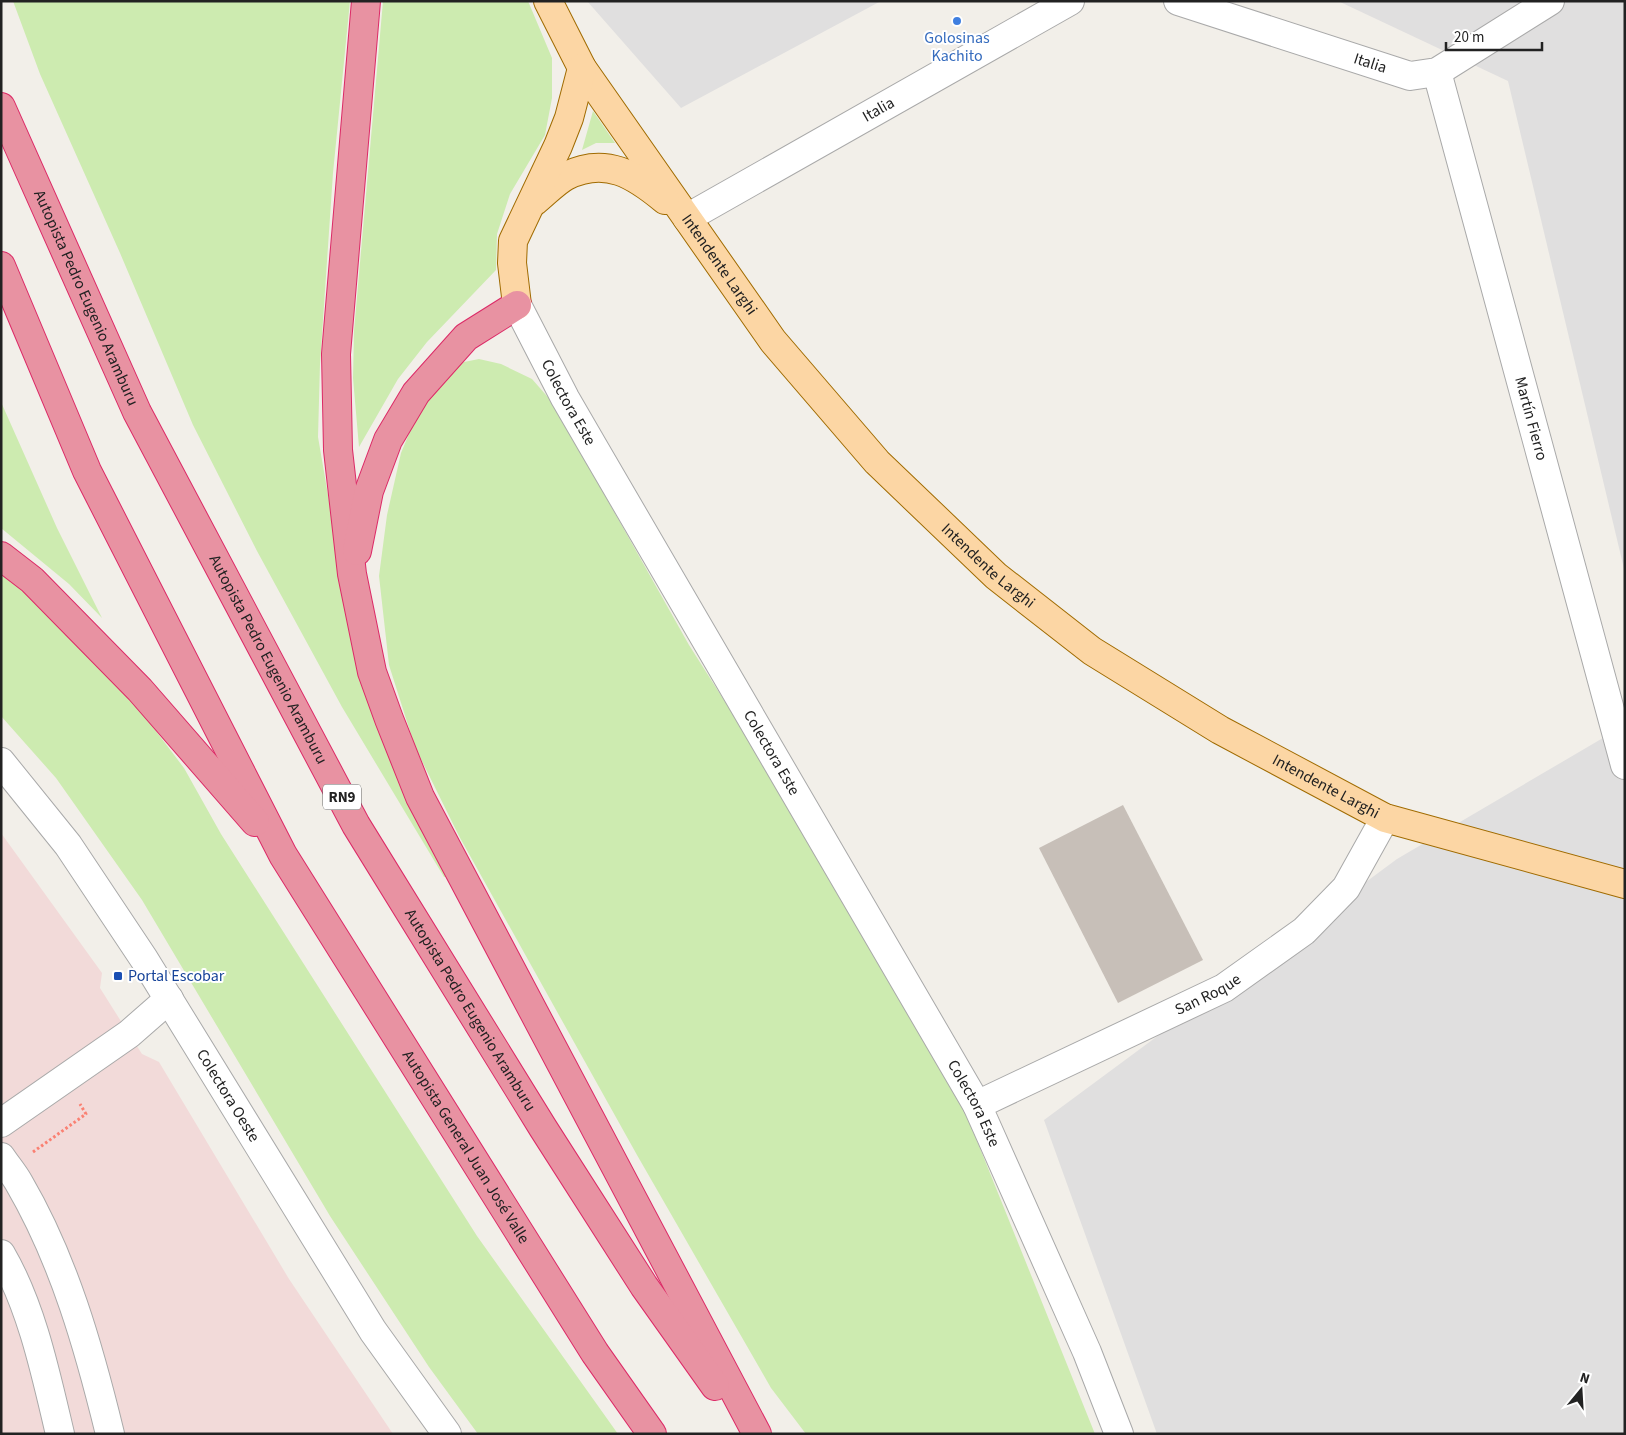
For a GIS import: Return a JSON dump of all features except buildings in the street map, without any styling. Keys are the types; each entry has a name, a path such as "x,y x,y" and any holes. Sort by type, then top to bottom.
{"highway":[{"path":"366,1 336,354 338,450 352,574 372,672 420,797 757,1434"},
{"name":"Autopista Pedro Eugenio Aramburu","path":"1,107 137,412 356,825 543,1128 644,1286 750,1434"},
{"path":"1,266 87,471 283,855"},
{"path":"352,574 369,491 388,440 416,393 466,337 517,305"},
{"path":"1,556 32,580 140,690 283,855"},
{"name":"Autopista General Juan José Valle","path":"283,855 595,1353 652,1434"}],"main road":[{"name":"Intendente Larghi","path":"548,1 582,68 773,341 870,454 996,576 1092,651 1220,730 1385,818 1625,884"},
{"name":"Colectora Este","path":"517,305 512,263 513,241 558,146 569,118 582,68"},
{"path":"530,205 565,177 590,168 615,169 644,182 687,218"}],"street":[{"name":"Italia","path":"687,218 1070,1"},
{"name":"Italia","path":"1178,1 1410,76 1437,72 1550,1"},
{"name":"Martín Fierro","path":"1437,72 1625,765"},
{"name":"Colectora Este","path":"517,305 565,398 977,1105 1087,1352 1119,1434"},
{"name":"Colectora Oeste","path":"1,762 68,845 169,999 373,1331 447,1434"},
{"name":"San Roque","path":"977,1105 1224,988 1304,931 1346,888 1385,818"},
{"path":"1,1123 128,1034 169,999"},
{"path":"1,1158 18,1182 43,1229 60,1270 92,1362 110,1434"},
{"path":"1,1254 28,1312 60,1434"}],"shaded area":[{"path":"587,1 881,1 681,108"},
{"path":"1338,1 1625,1 1625,573 1508,81"},
{"path":"1625,725 1625,1434 1157,1434 1044,1120 1397,859"},
{"name":"Portal Escobar","path":"1,833 102,973 100,988 129,1034 142,1054 159,1062 289,1279 393,1434 1,1434"}],"green space":[{"path":"13,1 350,1 333,173 320,364 318,437 338,553 451,876 444,877 342,707 257,551 193,425 120,253 40,74"},
{"path":"383,1 528,1 552,58 552,98 545,135 510,194 497,234 496,270 427,342 398,379 359,447 353,378 354,331"},
{"path":"593,111 615,143 596,143 582,150"},
{"path":"479,359 501,364 532,379 553,403 689,645 852,902 967,1116 1095,1434 806,1434 771,1388 637,1155 459,836 415,747 389,665 379,576 387,515 401,453 425,395 449,365"},
{"path":"1,402 57,528 102,618 69,584 1,528"},
{"path":"1,566 121,685 184,768 221,834 477,1236 618,1434 478,1434 429,1367 330,1216 142,900 56,778 1,716"}],"place":[{"name":"Golosinas Kachito","path":"957,21"},
{"name":"Portal Escobar","path":"118,976"}]}
